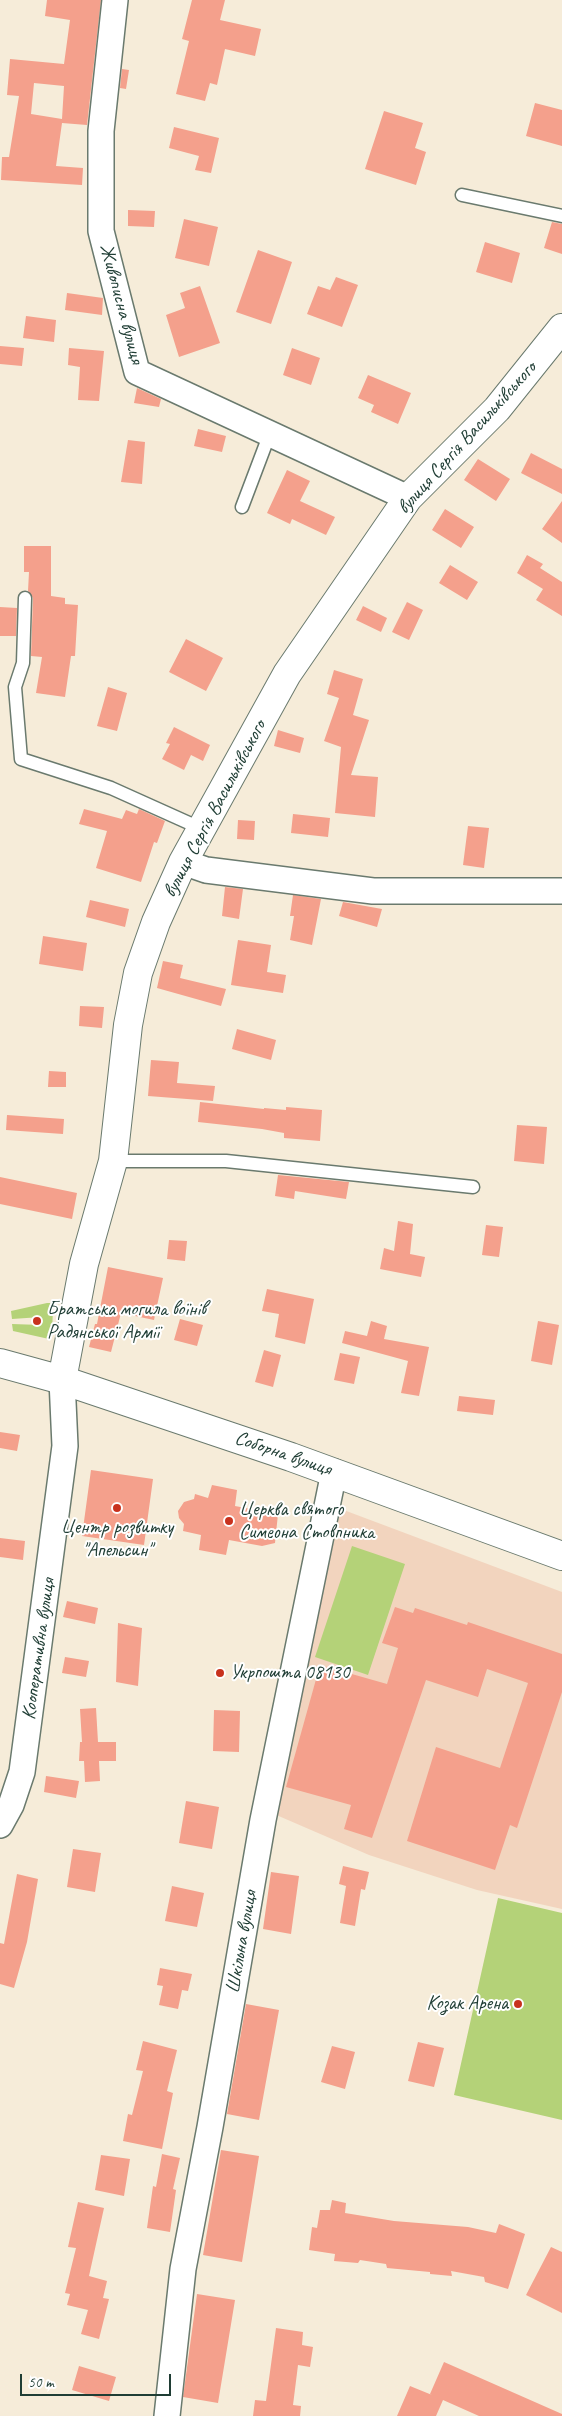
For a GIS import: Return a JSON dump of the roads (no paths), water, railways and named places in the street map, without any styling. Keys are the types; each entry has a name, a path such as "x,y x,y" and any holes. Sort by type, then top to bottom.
{"street":[{"name":"Живописна вулиця","path":"115,0 101,131 102,231 137,372 408,498"},
{"name":"вулиця Сергія Васильківського","path":"62,1380 84,1264 113,1161 128,1025 138,973 156,922 183,862 200,828 287,674 408,498 497,409 562,328"},
{"path":"183,862 206,870 373,891 562,891"},
{"name":"Соборна вулиця","path":"0,1363 62,1380 334,1472 562,1556"},
{"name":"Кооперативна вулиця","path":"0,1824 11,1805 22,1772 65,1446 62,1380"},
{"name":"Шкільна вулиця","path":"168,2416 168,2399 183,2269 210,2127 262,1820 334,1472"}],"lane":[{"path":"462,195 562,216"},
{"path":"242,507 270,433"},
{"path":"25,598 23,663 15,687 21,759 112,788 200,828"},
{"path":"113,1161 226,1161 473,1187"}],"place":[{"name":"Братська могила воїнів Радянської Армії","path":"37,1321"},
{"name":"Центр розвитку \"Апельсин\"","path":"117,1508"},
{"name":"Церква святого Симеона Стовпника","path":"229,1521"},
{"name":"Укрпошта 08130","path":"220,1673"},
{"name":"Козак Арена","path":"518,2004"}]}
